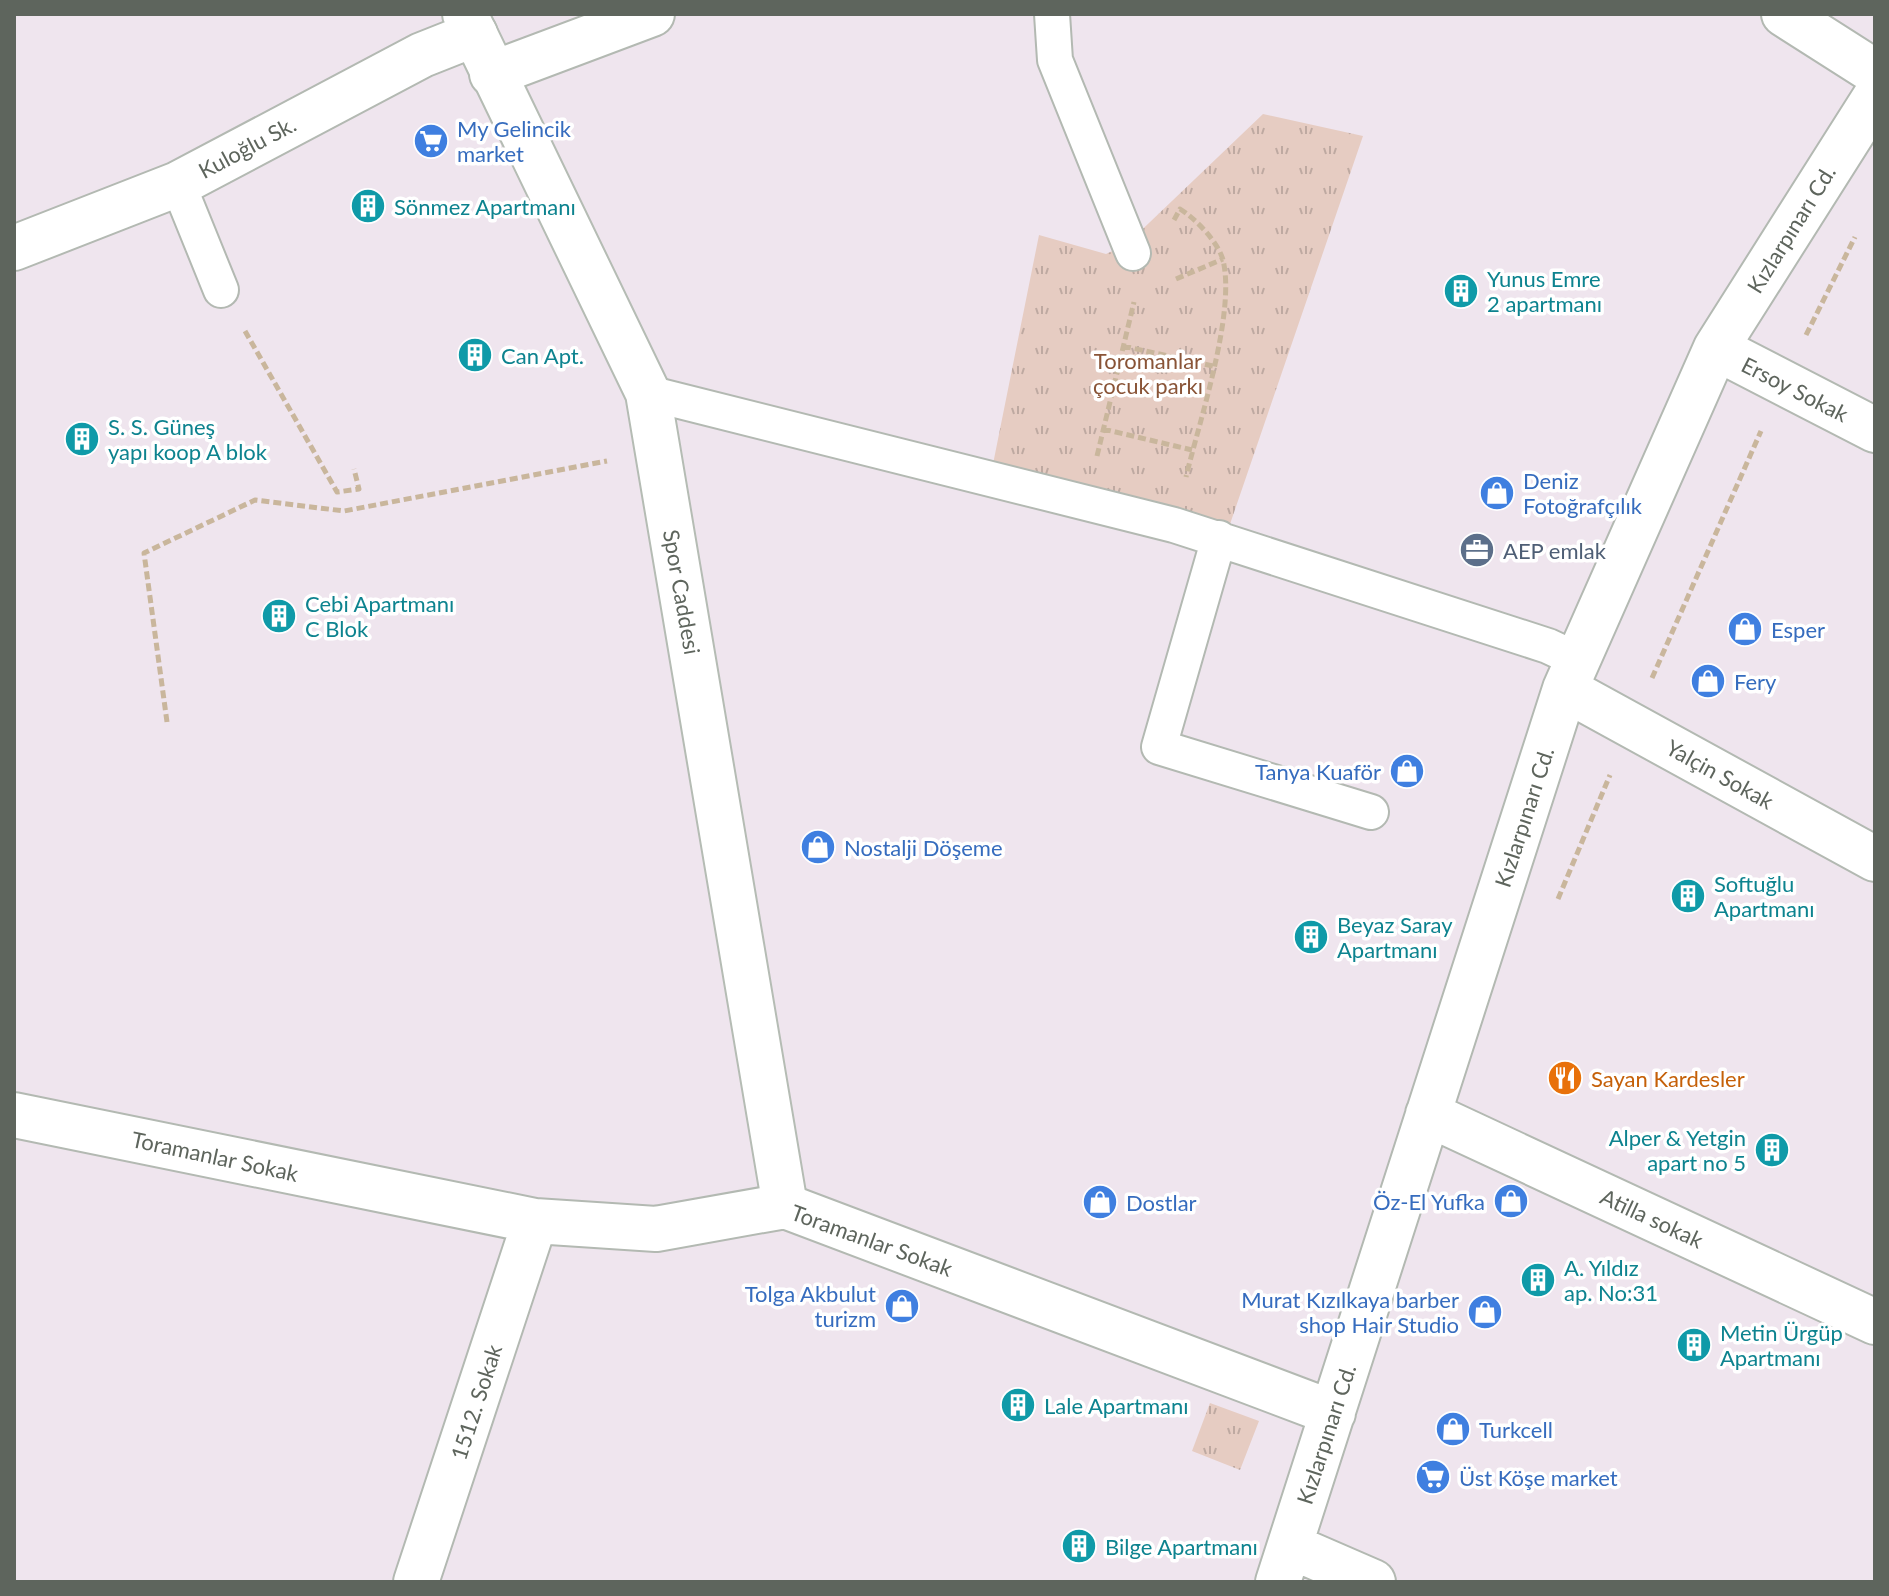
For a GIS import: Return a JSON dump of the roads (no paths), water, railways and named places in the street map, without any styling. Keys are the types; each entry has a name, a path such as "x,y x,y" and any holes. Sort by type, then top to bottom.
{"street":[{"path":"492,74 652,14"},
{"path":"1784,14 1875,72"},
{"name":"Spor Caddesi","path":"470,24 648,393 785,1206"},
{"name":"Kuloğlu Sk.","path":"14,248 178,184 422,55 470,24"},
{"name":"Kızlarpınarı Cd.","path":"1284,1564 1571,674 1716,348 1875,97"},
{"name":"Ersoy Sokak","path":"1716,348 1875,430"},
{"name":"Yalçin Sokak","path":"1571,674 1631,726 1875,859"},
{"name":"Atilla sokak","path":"1428,1114 1875,1322"},
{"name":"Toramanlar Sokak","path":"14,1115 535,1221 656,1229 785,1206 1333,1413"},
{"name":"1512. Sokak","path":"416,1582 535,1221"},
{"path":"1284,1564 1373,1582"}],"lane":[{"path":"1052,14 1055,60 1133,253"},
{"path":"178,184 221,290"},
{"path":"648,393 1219,538 1548,646 1571,674"},
{"path":"1219,538 1159,747 1371,812"}],"place":[{"name":"My Gelincik market","path":"431,141"},
{"name":"Sönmez Apartmanı","path":"368,206"},
{"name":"Yunus Emre 2 apartmanı","path":"1461,291"},
{"name":"Can Apt.","path":"475,355"},
{"name":"S. S. Güneş yapı koop A blok","path":"82,439"},
{"name":"Deniz Fotoğrafçılık","path":"1497,493"},
{"name":"AEP emlak","path":"1477,550"},
{"name":"Cebi Apartmanı C Blok","path":"279,616"},
{"name":"Esper","path":"1745,629"},
{"name":"Fery","path":"1708,681"},
{"name":"Tanya Kuaför","path":"1407,771"},
{"name":"Nostalji Döşeme","path":"818,847"},
{"name":"Softuğlu Apartmanı","path":"1688,896"},
{"name":"Beyaz Saray Apartmanı","path":"1311,937"},
{"name":"Sayan Kardesler","path":"1565,1078"},
{"name":"Alper & Yetgin apart no 5","path":"1772,1150"},
{"name":"Öz-El Yufka","path":"1511,1201"},
{"name":"Dostlar","path":"1100,1202"},
{"name":"A. Yıldız ap. No:31","path":"1538,1280"},
{"name":"Tolga Akbulut turizm","path":"902,1306"},
{"name":"Murat Kızılkaya barber shop Hair Studio","path":"1485,1312"},
{"name":"Metin Ürgüp Apartmanı","path":"1694,1345"},
{"name":"Lale Apartmanı","path":"1018,1405"},
{"name":"Turkcell","path":"1453,1429"},
{"name":"Üst Köşe market","path":"1433,1477"},
{"name":"Bilge Apartmanı","path":"1079,1546"}],"park label":[{"name":"Toromanlar çocuk parkı","path":"1148,372"}]}
